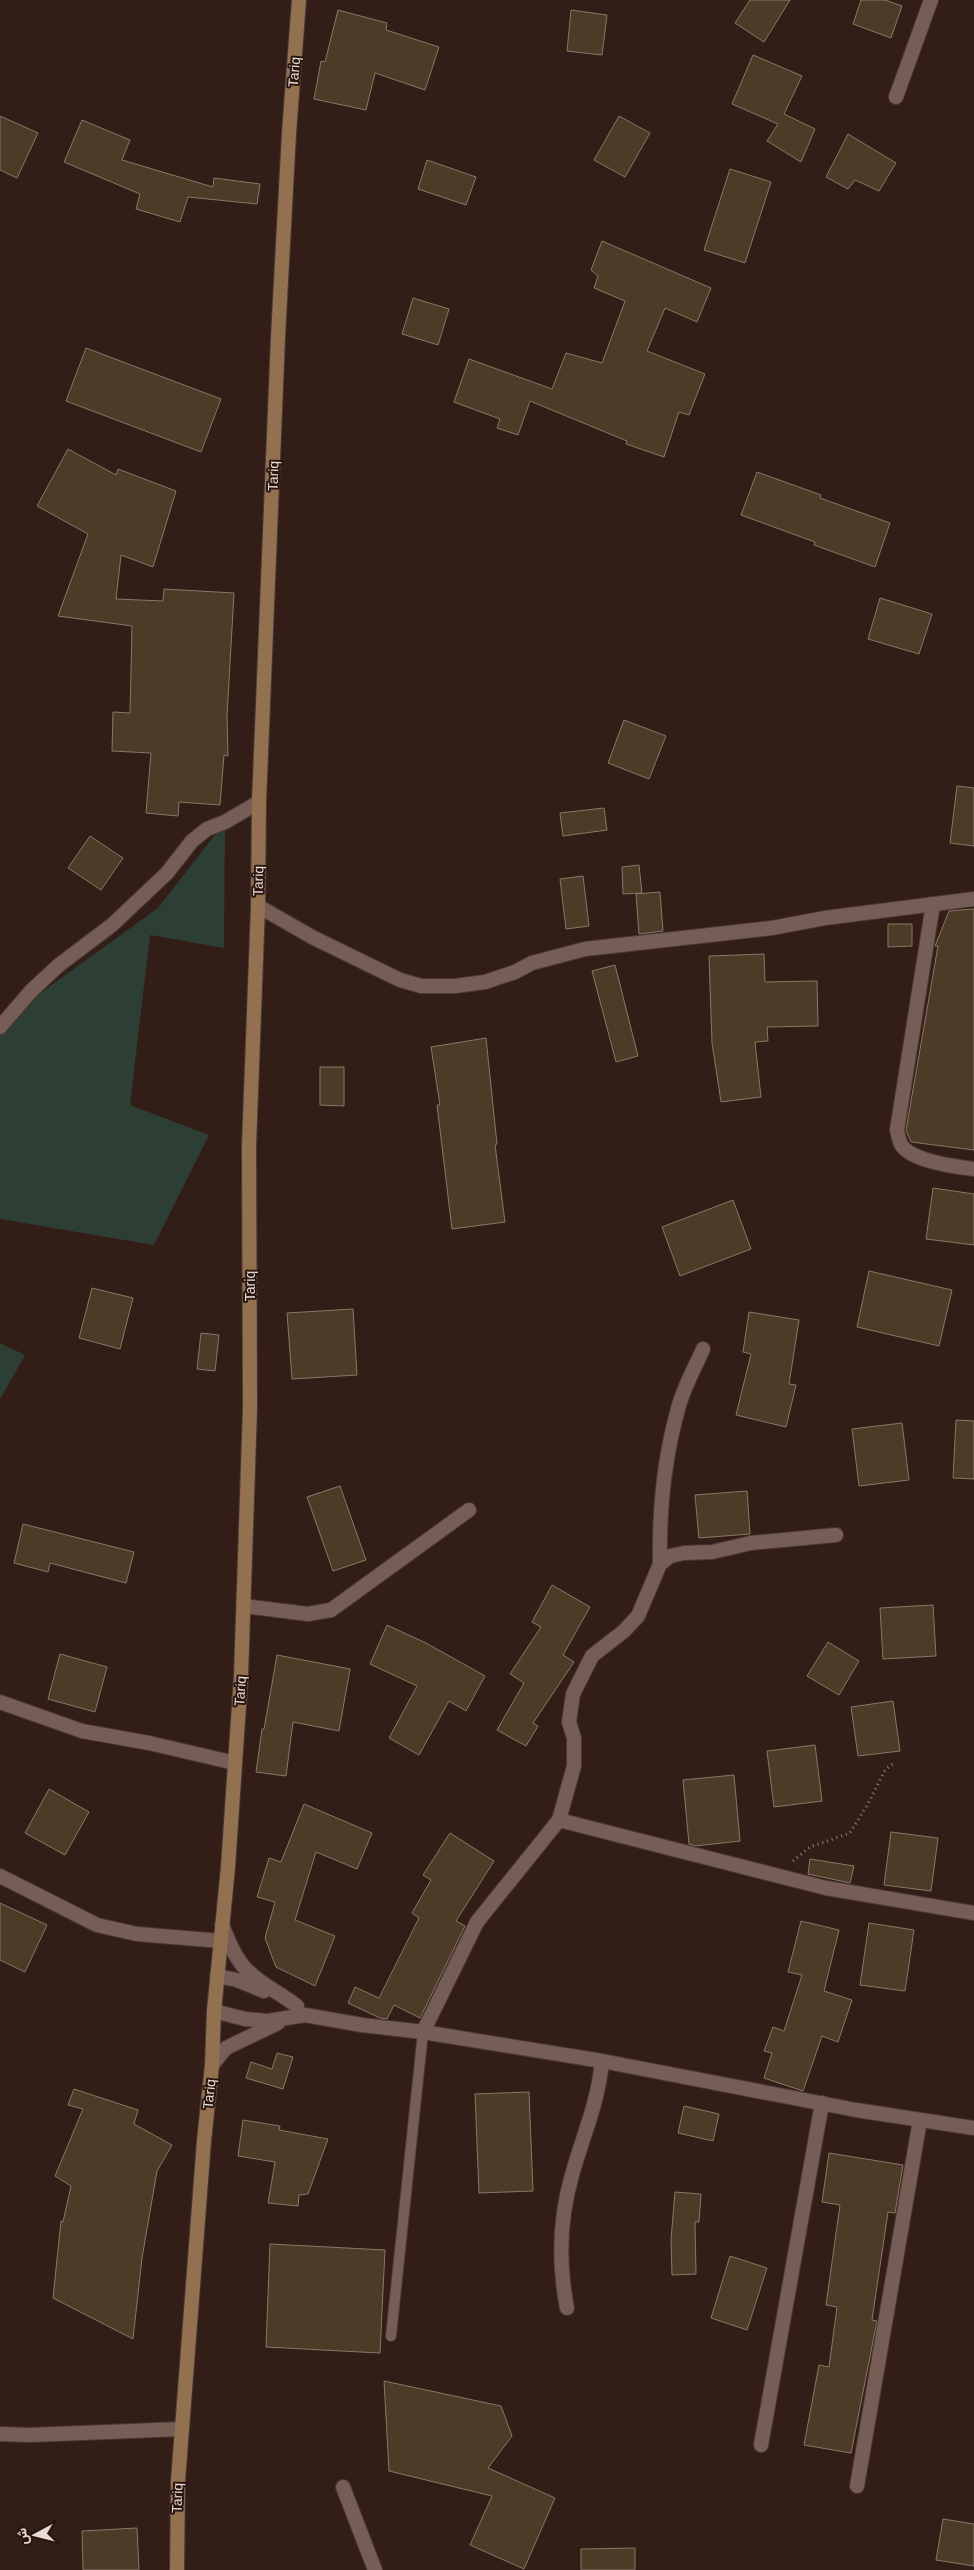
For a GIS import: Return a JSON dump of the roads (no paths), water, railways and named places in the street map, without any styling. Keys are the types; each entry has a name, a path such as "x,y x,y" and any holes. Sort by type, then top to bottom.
{"main road":[{"name":"Tariq","path":"176,2570 178,2480 235,1763 244,1606 250,1408 248,1146 258,906 259,802 278,337 289,133 299,0"}],"street":[{"path":"896,97 931,0"},
{"path":"0,1027 31,991 59,965 112,925 167,873 192,841 207,829 226,822 259,802"},
{"path":"258,906 312,937 400,980 421,986 455,986 485,982 532,963 585,949 772,928 825,918 974,900"},
{"path":"933,904 897,1130 901,1146 914,1155 935,1162 974,1169"},
{"path":"423,2032 477,1922 559,1820 574,1766 574,1738 569,1722 574,1694 592,1656 624,1631 638,1616 660,1564 659,1527 665,1472 678,1408 703,1349"},
{"path":"244,1606 308,1614 331,1610 468,1510"},
{"path":"660,1564 670,1556 684,1553 712,1552 751,1543 836,1535"},
{"path":"0,1702 82,1731 149,1743 235,1763"},
{"path":"559,1820 826,1888 974,1913"},
{"path":"0,1876 97,1925 137,1934 221,1941"},
{"path":"222,1925 233,1951 243,1966 298,2013"},
{"path":"217,1976 237,1980 298,2013 362,2025 423,2032 602,2061 822,2103 974,2128"},
{"path":"214,2011 245,2019 268,2020 298,2013"},
{"path":"212,2065 226,2048 298,2013"},
{"path":"567,2308 560,2264 560,2231 571,2176 596,2104 602,2061"},
{"path":"761,2445 822,2103"},
{"path":"857,2486 920,2120"},
{"path":"0,2434 182,2429"},
{"path":"343,2487 375,2570"}],"lane":[{"path":"391,2336 423,2032"}]}
